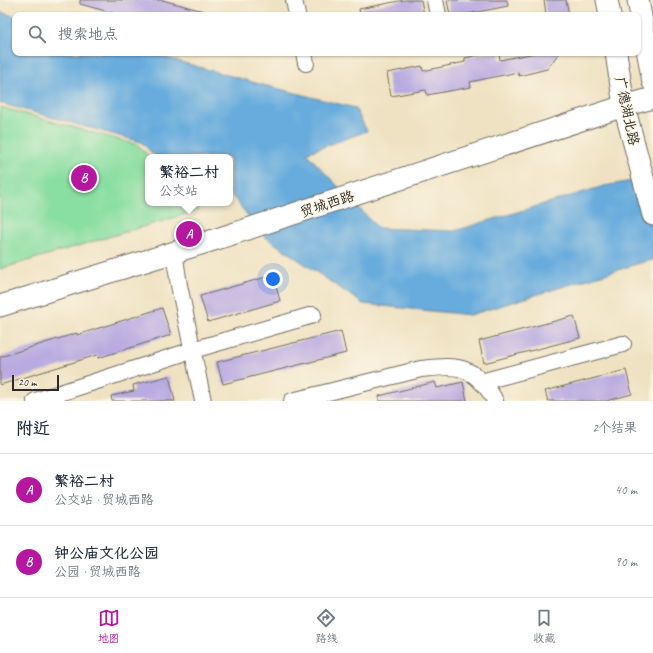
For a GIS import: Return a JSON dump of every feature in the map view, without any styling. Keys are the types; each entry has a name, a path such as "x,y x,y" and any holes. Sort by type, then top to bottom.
{"main road":[{"path":"607,0 609,12"},
{"path":"638,0 640,12"},
{"path":"641,16 653,82"},
{"name":"广德湖北路","path":"616,56 624,106 650,206"},
{"name":"贸城西路","path":"0,306 220,238 624,106 653,98"}],"lane":[{"path":"294,0 296,12"},
{"path":"435,0 437,12"},
{"path":"174,252 179,285 204,401"},
{"path":"35,401 193,350 313,316"},
{"path":"481,382 623,344"},
{"path":"292,401 421,369 442,366 462,368 478,378 491,393 495,401"}],"green space":[{"path":"0,107 138,145 146,154 145,154 145,206 196,206 200,210 0,269"}],"water":[{"path":"0,12 12,15 12,56 160,56 256,83 355,108 367,131 306,153 378,228 454,231 604,186 653,177 653,260 470,315 363,304 264,236 233,197 233,154 153,154 141,142 0,103"}],"building":[{"path":"80,0 162,0 203,11 109,12 80,4"},
{"path":"404,0 421,0 423,12 360,12 359,9"},
{"path":"447,0 507,0 508,6 477,12 449,12"},
{"path":"544,0 566,0 568,12 546,12"},
{"path":"474,56 499,56 500,60 520,56 557,56 547,69 519,76 518,72 470,82 471,87 427,95 426,90 391,96 387,73 422,66 423,71 465,62 465,58"},
{"path":"273,275 280,301 208,322 200,296"},
{"path":"162,308 171,335 98,358 97,355 0,385 0,357 77,333 77,335"},
{"path":"574,316 580,338 484,363 479,341"},
{"path":"341,331 346,353 223,384 217,362"},
{"path":"626,370 632,394 606,401 548,401 545,391"},
{"path":"169,376 175,401 112,401 111,396 134,391 133,385"},
{"path":"435,382 437,388 463,382 467,401 379,401 379,396"}],"place":[{"name":"钟公庙文化公园","path":"84,178"},
{"name":"繁裕二村","path":"189,234"}]}
